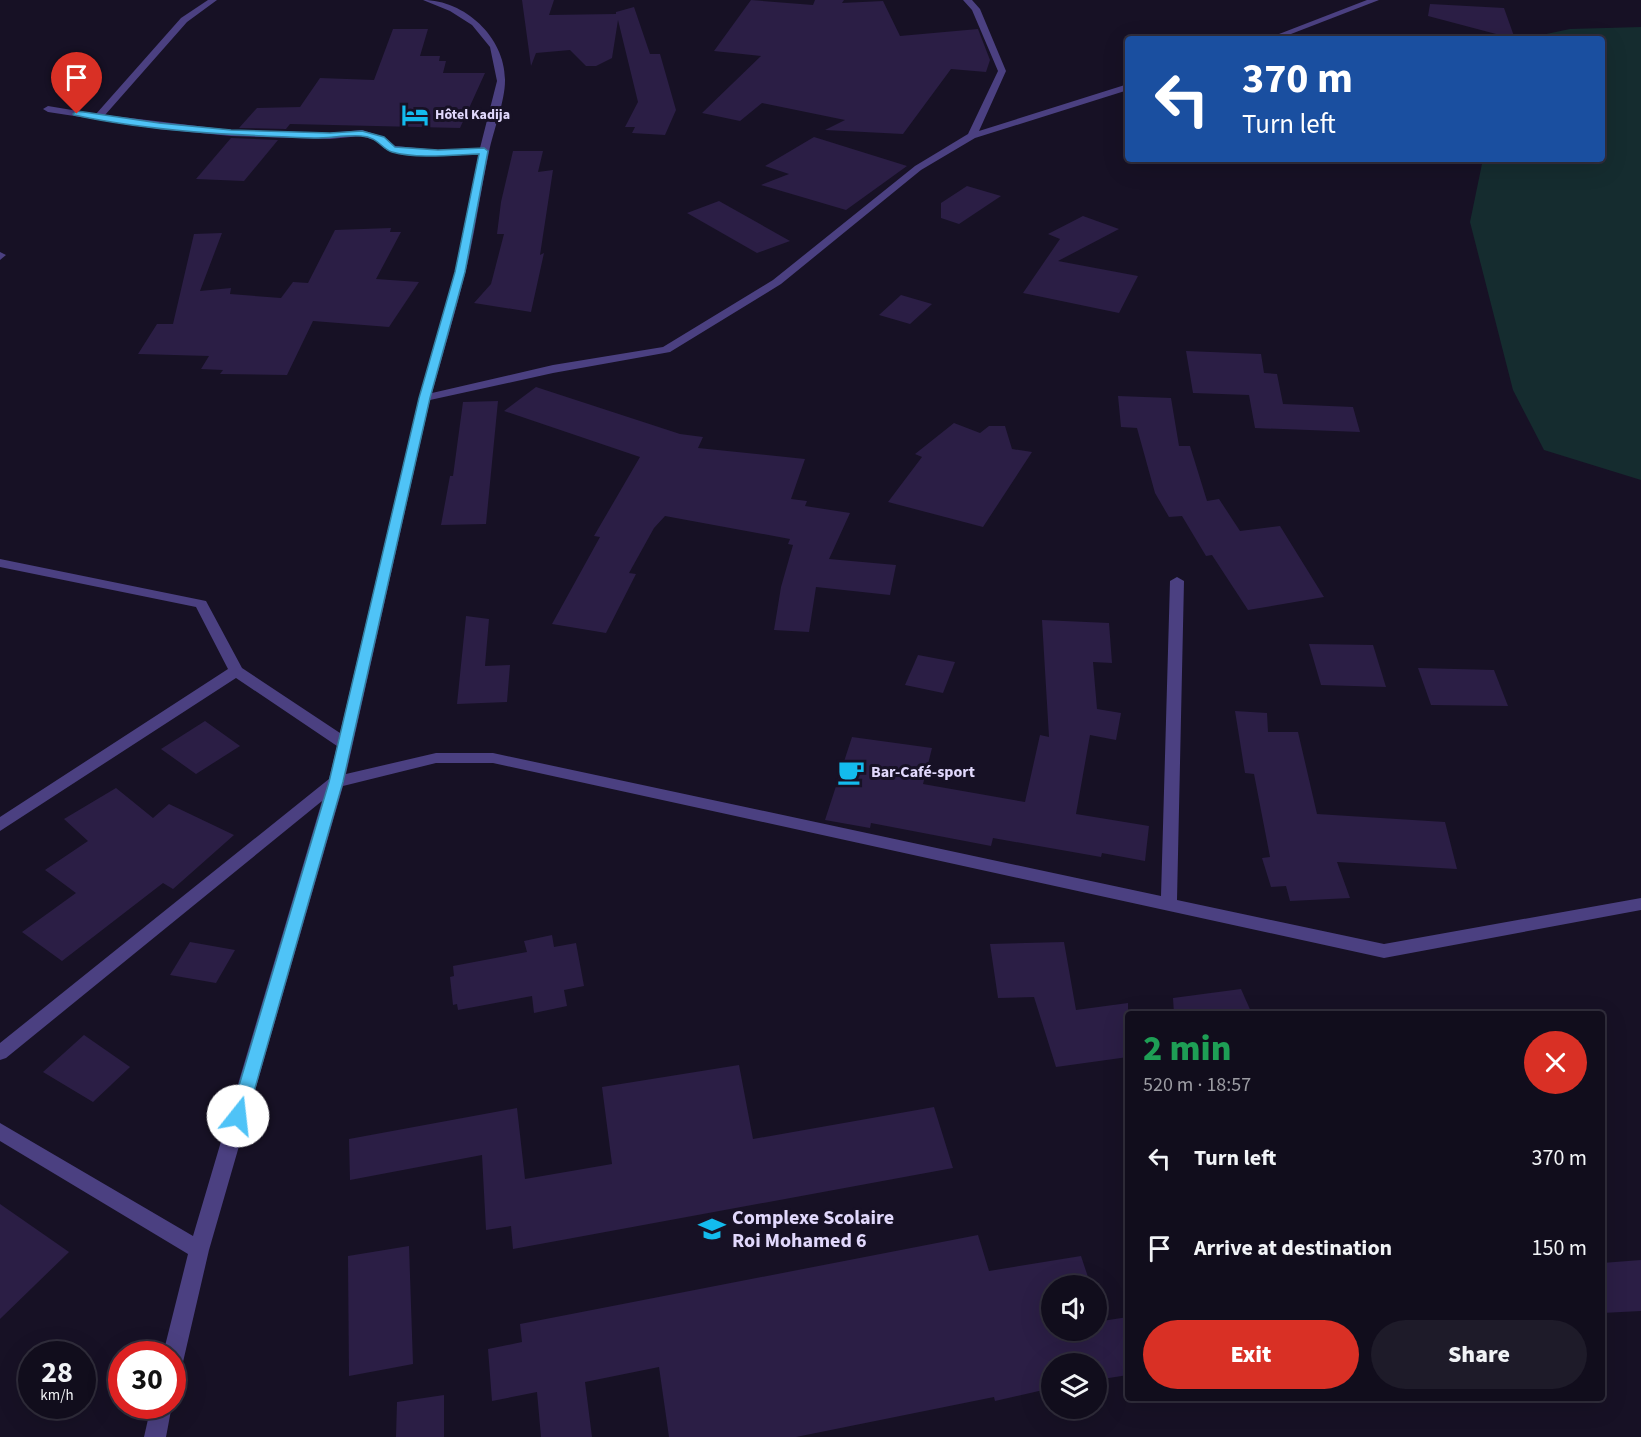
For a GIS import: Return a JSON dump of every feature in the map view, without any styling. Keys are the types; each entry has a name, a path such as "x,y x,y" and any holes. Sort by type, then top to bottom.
{"street":[{"path":"98,117 184,20 213,0"},
{"path":"177,1341 199,1250 336,782 425,398 460,272 484,151 501,81 494,47 475,23 457,6 427,0"},
{"path":"967,0 976,9 1002,71 972,136"},
{"path":"1278,36 1375,0"},
{"path":"425,398 553,369 666,350 777,282 918,168 972,136 1125,88"},
{"path":"48,109 231,133 330,136 362,133 381,139 392,150 438,153 484,151"},
{"path":"0,563 201,604 236,671 344,743"},
{"path":"1169,903 1177,581"},
{"path":"0,825 236,671"},
{"path":"0,1053 336,782 436,758 493,758 1384,951 1641,904"},
{"path":"0,1131 199,1250"},
{"path":"155,1437 159,1419"}],"green space":[{"path":"1641,27 1641,480 1544,450 1513,390 1470,222 1482,162 1605,162 1605,36 1537,36 1570,29"}],"building":[{"path":"522,0 554,0 549,15 616,14 616,12 634,7 650,54 660,54 676,110 665,135 632,133 635,127 625,127 638,102 618,20 612,58 596,66 586,66 570,50 536,53 531,66"},
{"path":"751,0 813,5 815,0 844,0 842,3 883,1 900,36 978,29 990,60 986,72 951,69 903,134 825,130 845,120 762,103 740,121 702,113 761,56 714,51"},
{"path":"1430,4 1504,8 1514,36 1504,36 1428,16"},
{"path":"393,29 428,29 420,56 440,56 439,61 446,61 443,73 485,73 460,128 290,124 286,129 239,128 257,108 300,107 320,78 374,80"},
{"path":"814,137 907,166 846,210 761,185 789,174 765,166"},
{"path":"231,138 278,140 244,181 196,179"},
{"path":"513,151 543,151 538,172 553,170 540,255 544,253 531,312 474,303 491,284 504,234 497,234 501,202"},
{"path":"967,186 1001,196 959,224 941,218 941,203"},
{"path":"719,201 790,241 757,253 687,213"},
{"path":"1083,216 1119,229 1058,261 1138,276 1119,313 1023,293 1060,239 1048,234"},
{"path":"391,228 390,232 401,232 376,279 419,282 389,327 313,321 287,375 220,374 223,370 201,369 209,356 138,354 157,324 173,324 194,234 222,233 200,291 231,288 230,294 281,298 293,282 308,283 335,230"},
{"path":"901,295 932,304 910,324 879,315"},
{"path":"1186,351 1261,354 1264,373 1277,374 1283,404 1353,407 1360,432 1255,428 1249,395 1193,393"},
{"path":"536,387 680,434 703,437 698,448 805,459 791,499 807,501 805,506 850,513 829,559 896,565 890,595 816,587 809,632 774,630 781,587 793,545 788,544 790,539 665,516 654,528 629,573 636,574 606,633 552,624 600,537 594,536 640,457 504,411"},
{"path":"1118,396 1171,398 1179,446 1190,446 1207,501 1219,499 1240,531 1280,526 1324,597 1248,610 1212,555 1206,556 1182,516 1169,517 1155,493 1137,428 1121,427"},
{"path":"498,401 486,524 441,525 450,476 453,476 463,402"},
{"path":"954,423 980,433 989,426 1005,426 1012,449 1032,452 983,527 888,502 922,457 915,454"},
{"path":"466,616 489,619 485,666 510,665 507,702 457,704"},
{"path":"1042,620 1109,623 1112,663 1093,662 1097,709 1121,713 1116,740 1090,735 1076,814 1149,826 1145,861 1102,853 1101,857 993,838 991,846 871,823 870,828 825,820 852,737 932,748 923,784 1025,802 1040,735 1049,737"},
{"path":"1309,644 1373,645 1386,687 1321,685"},
{"path":"918,655 955,662 943,693 905,685"},
{"path":"1418,668 1494,670 1508,706 1431,705"},
{"path":"1235,711 1267,713 1268,732 1298,732 1317,814 1445,822 1457,869 1337,862 1350,898 1290,901 1286,886 1271,887 1262,858 1270,857 1254,774 1245,773"},
{"path":"205,721 240,746 196,774 161,749"},
{"path":"116,788 153,818 169,804 234,835 173,889 163,883 62,961 22,932 76,893 45,870 88,841 64,819"},
{"path":"552,935 554,947 576,943 584,986 564,990 567,1006 534,1013 532,996 458,1010 457,1004 453,1005 450,977 454,976 453,966 527,952 524,941"},
{"path":"190,942 235,950 216,983 170,975"},
{"path":"1064,942 1076,1010 1128,1003 1128,1011 1125,1011 1125,1057 1056,1067 1034,997 998,998 990,944"},
{"path":"1241,989 1251,1011 1174,1011 1173,998"},
{"path":"84,1035 130,1067 93,1102 43,1072"},
{"path":"739,1065 753,1139 934,1107 953,1168 513,1249 511,1226 486,1230 482,1155 350,1180 349,1139 517,1108 525,1179 612,1164 602,1087"},
{"path":"0,1204 69,1252 0,1319"},
{"path":"978,1235 989,1271 1081,1256 1087,1275 1041,1275 1041,1341 1107,1341 1107,1320 1125,1317 1125,1375 1107,1378 1107,1353 1041,1353 1041,1391 995,1401 994,1397 796,1437 669,1437 659,1367 585,1382 592,1437 541,1437 537,1392 492,1401 488,1349 522,1342 520,1324"},
{"path":"409,1246 413,1364 349,1376 348,1256"},
{"path":"1641,1260 1641,1311 1605,1313 1605,1263"},
{"path":"444,1395 444,1437 396,1437 397,1402"}],"place":[{"name":"Hôtel Kadija","path":"415,115"},
{"name":"Bar-Café-sport","path":"851,772"},
{"name":"Complexe Scolaire Roi Mohamed 6","path":"712,1229"}],"route":[{"path":"77,114 159,126 231,133 330,136 362,133 381,139 392,150 438,153 484,151 460,272 425,398 336,782 238,1116"}]}
